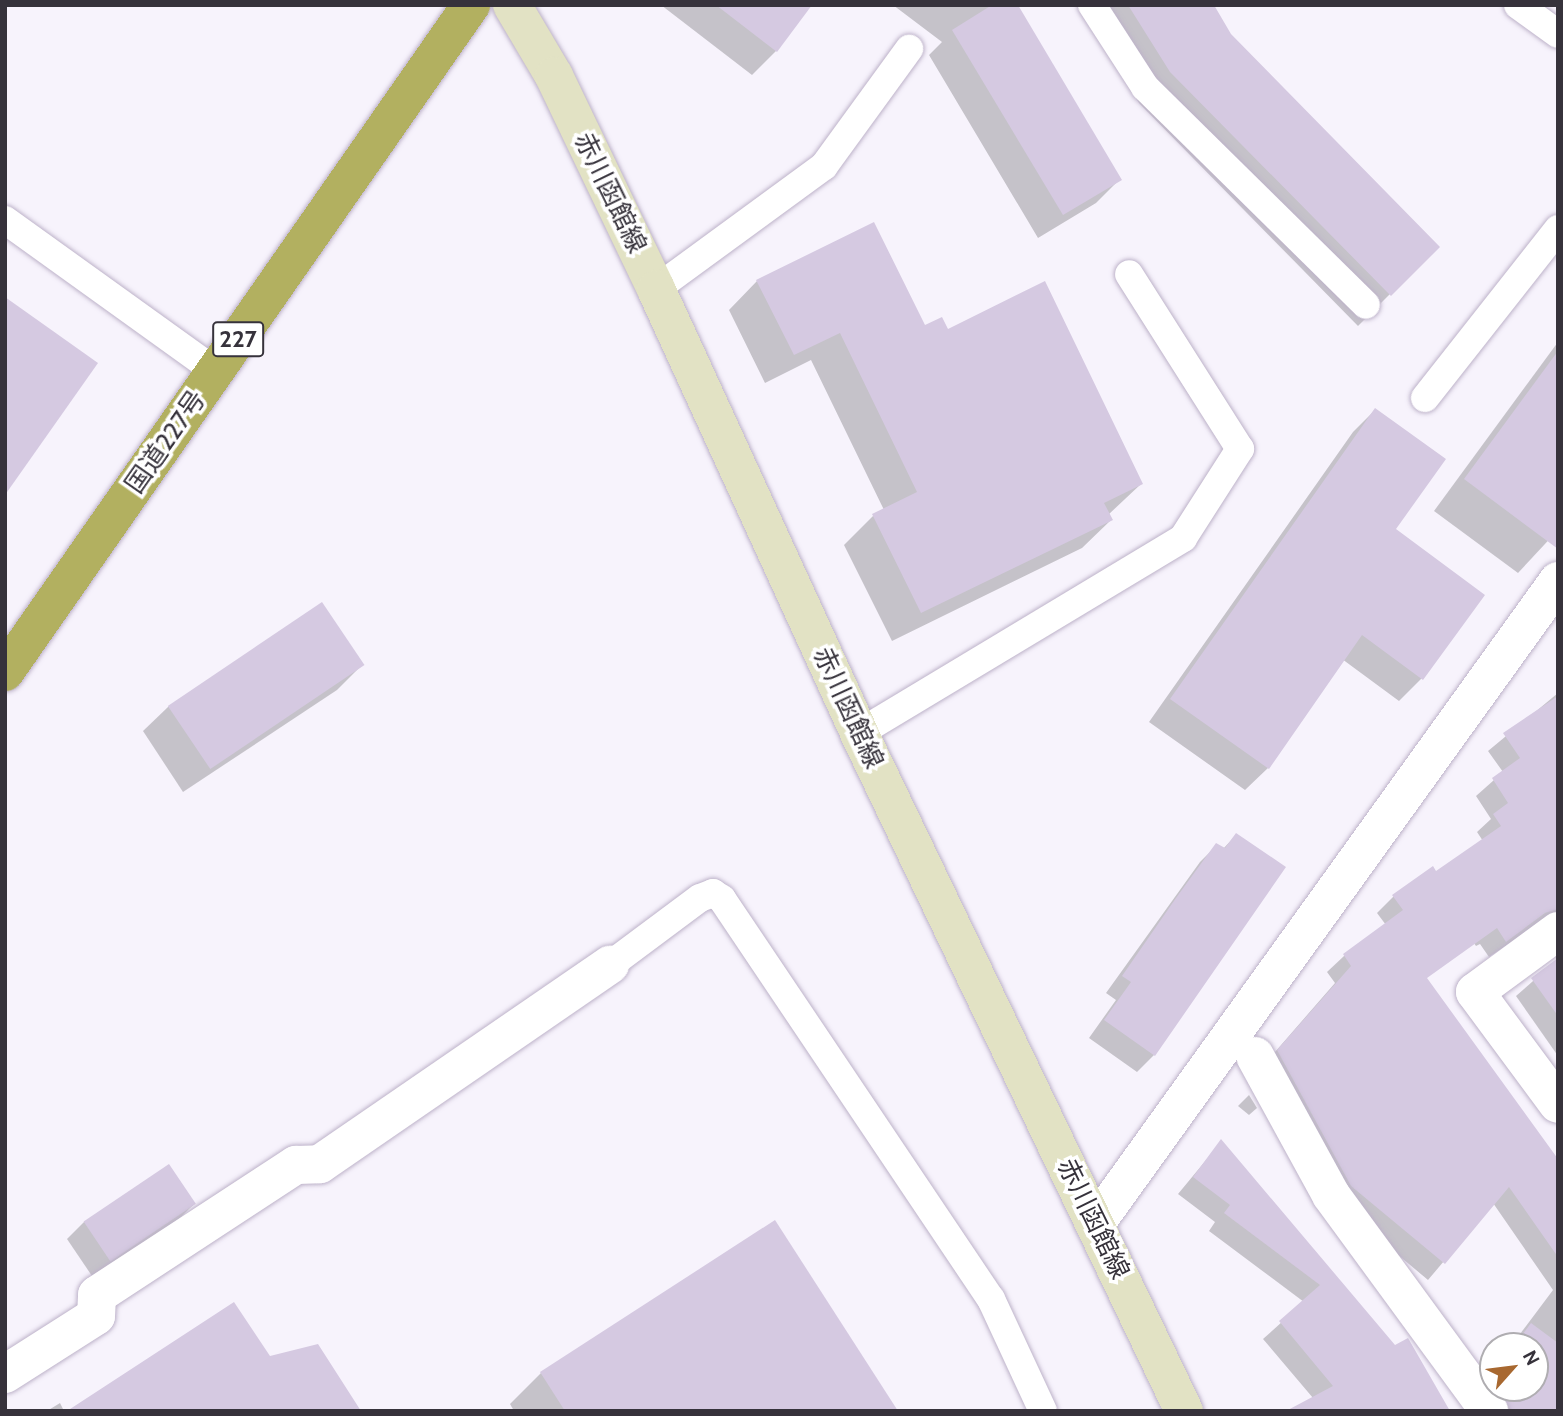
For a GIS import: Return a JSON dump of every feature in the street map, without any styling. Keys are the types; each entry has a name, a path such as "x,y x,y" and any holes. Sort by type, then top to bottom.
{"highway":[{"name":"国道227号","path":"5,672 471,5"}],"main road":[{"name":"赤川函館線","path":"512,5 554,76 656,289 859,733 1184,1411"}],"street":[{"path":"1096,1223 1558,581"},
{"path":"1558,931 1475,992 1558,1104"},
{"path":"5,1374 96,1316 97,1295 296,1166 320,1164 610,965"},
{"path":"1255,1056 1331,1195 1489,1411"}],"lane":[{"path":"1092,5 1145,88 1366,305"},
{"path":"1518,5 1558,34"},
{"path":"656,289 824,166 909,49"},
{"path":"5,220 215,371"},
{"path":"1425,398 1558,229"},
{"path":"859,733 1182,538 1240,449 1129,274"},
{"path":"610,965 700,898 713,893 722,900 991,1299 1044,1411"}],"building":[{"path":"716,5 812,5 777,52"},
{"path":"992,5 1018,5 1122,180 1063,215 952,30"},
{"path":"1128,5 1214,5 1231,34 1440,247 1391,296 1170,72"},
{"path":"874,222 925,325 942,317 948,329 1045,281 1143,484 1104,503 1113,520 921,613 872,514 917,492 840,333 794,355 756,280"},
{"path":"5,297 98,363 5,495"},
{"path":"1558,351 1558,549 1464,479"},
{"path":"1375,408 1446,459 1396,529 1485,595 1423,680 1362,635 1269,769 1170,699"},
{"path":"322,602 364,665 210,769 168,706"},
{"path":"1558,696 1558,909 1545,913 1506,942 1497,928 1427,978 1558,1159 1558,1257 1509,1187 1445,1264 1351,1186 1277,1050 1351,966 1343,954 1403,910 1392,895 1433,866 1436,871 1501,826 1493,814 1508,803 1492,778 1520,758 1503,733"},
{"path":"1236,833 1286,867 1155,1056 1104,1020 1131,982 1122,976 1176,898 1216,843 1225,848"},
{"path":"1558,958 1558,1016 1531,978"},
{"path":"1221,1139 1395,1345 1408,1338 1450,1411 1286,1411 1333,1386 1279,1321 1320,1285 1224,1213 1230,1205 1193,1177"},
{"path":"169,1164 196,1204 110,1261 84,1222"},
{"path":"775,1220 898,1411 565,1411 540,1372"},
{"path":"234,1302 270,1356 318,1344 361,1411 67,1411"},
{"path":"1531,1323 1543,1332 1524,1332"},
{"path":"1549,1336 1558,1343 1558,1411 1511,1411 1506,1402 1549,1402"}]}
